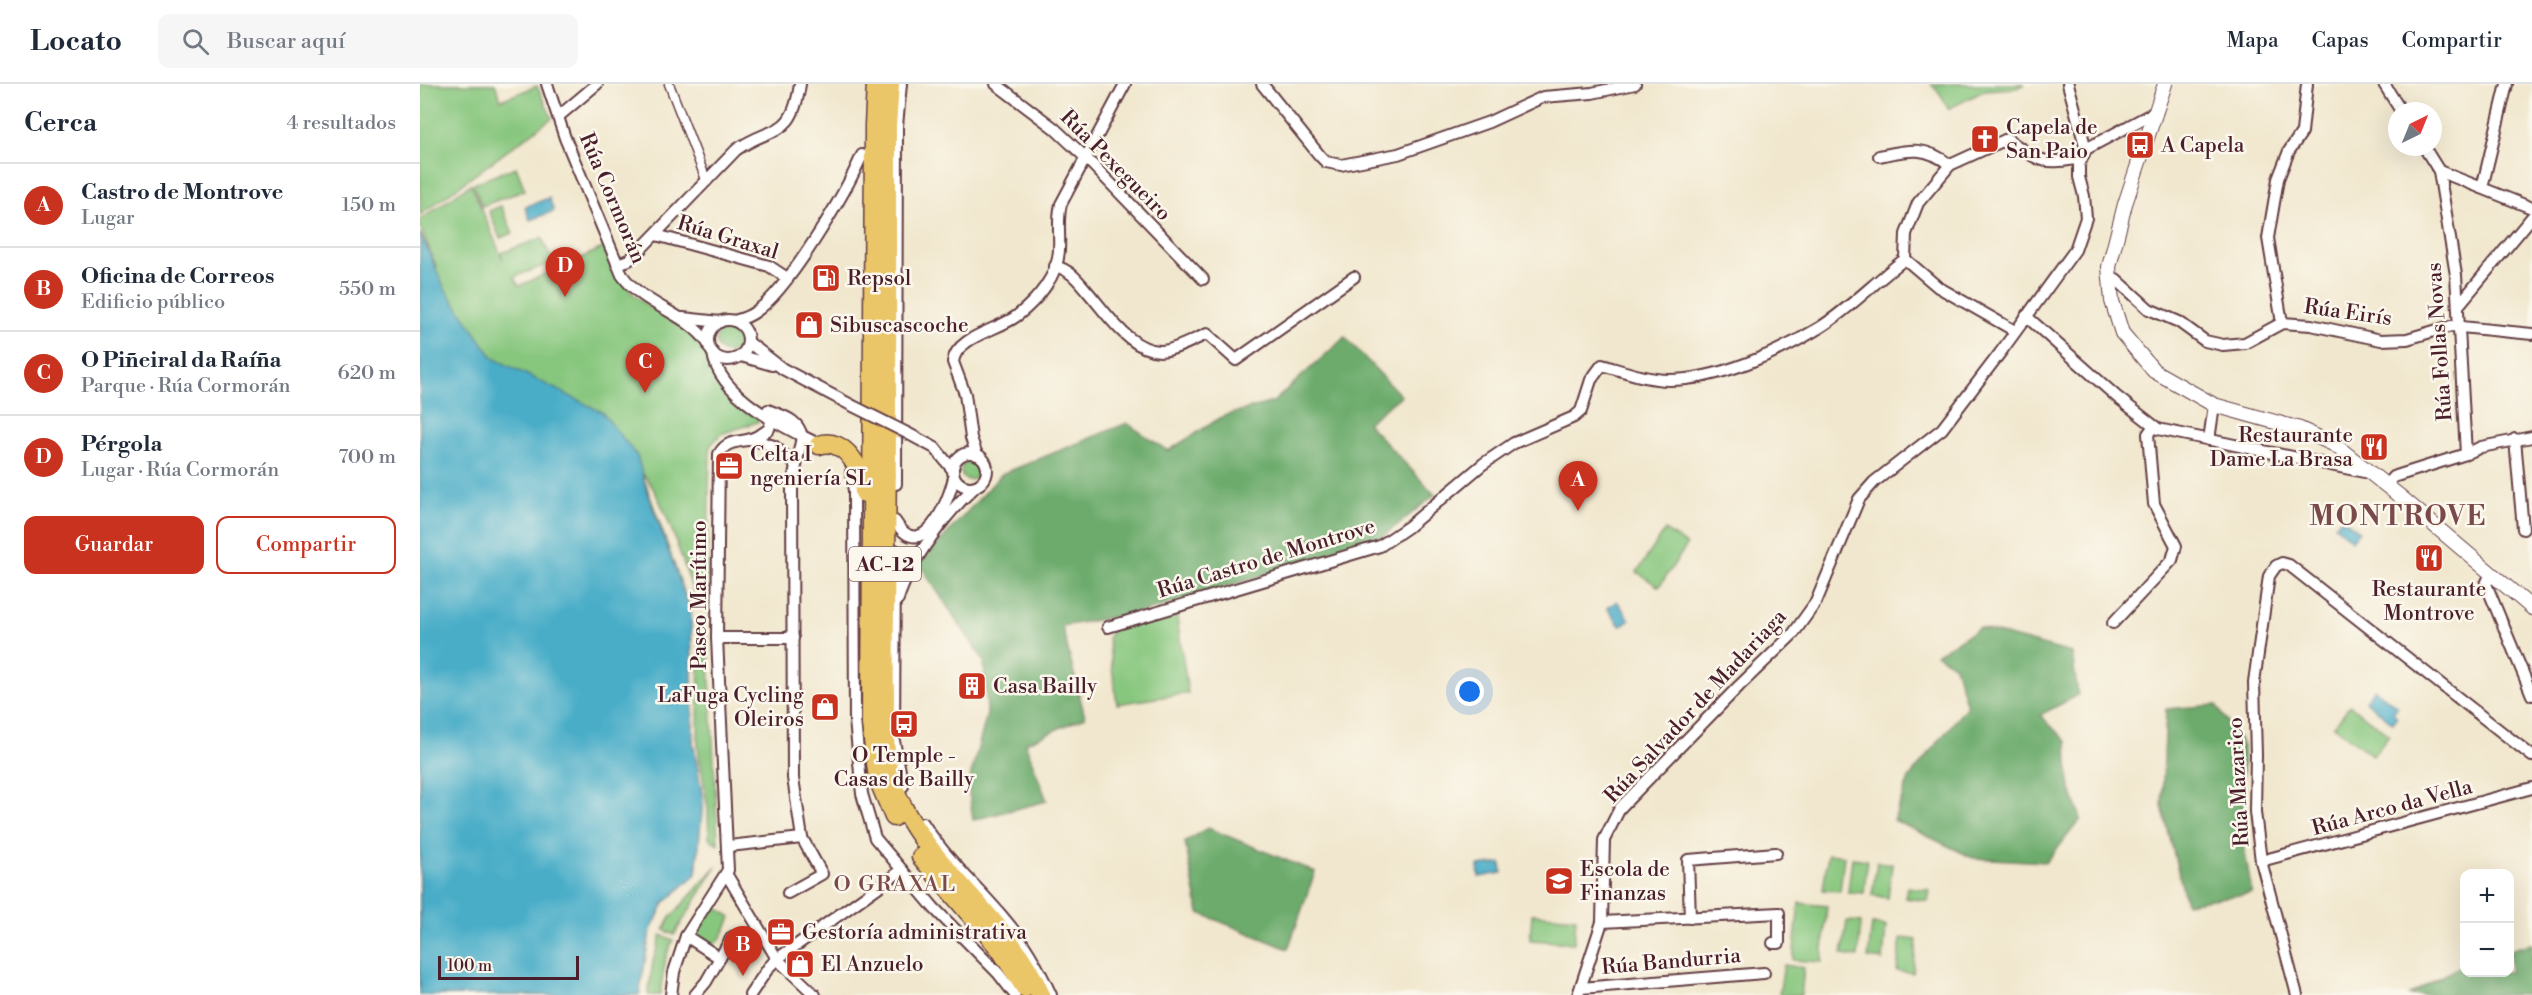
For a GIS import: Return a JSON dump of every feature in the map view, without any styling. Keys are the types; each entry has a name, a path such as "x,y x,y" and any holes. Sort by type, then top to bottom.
{"highway":[{"path":"862,155 866,139 869,84"},
{"name":"AC-12","path":"876,84 871,621 871,724 874,763 883,795 911,844 1000,949 1017,973 1028,995"},
{"name":"AC-12","path":"890,84 887,126 887,444 884,636 888,768 899,800 912,824 938,859 1008,937 1034,978 1041,995"},
{"path":"819,444 831,443 844,451 862,476 866,593 871,621"}],"street":[{"path":"547,84 559,116"},
{"name":"Rúa Cormorán","path":"597,84 559,116 565,138 617,264 628,284 695,328 710,348"},
{"path":"669,84 707,182"},
{"path":"617,264 633,256 656,234 736,150 747,142 781,129 796,109 800,84"},
{"path":"901,84 897,126 894,741 899,776 905,792 925,827 1003,917 1035,959 1051,995"},
{"name":"Rúa Pexegueiro","path":"996,84 1054,128 1086,158 1203,279"},
{"path":"895,624 898,598 914,561 983,480 987,471 984,462 977,455 970,430 969,408 953,362 957,351 964,344 1016,317 1045,287 1059,254 1059,212 1125,84"},
{"path":"1262,84 1320,156 1326,162 1341,165 1416,150 1489,122 1543,97 1592,93 1635,84"},
{"name":"Rúa Salvador de Madariaga","path":"1580,991 1602,922 1604,840 1620,808 1793,634 1816,602 1859,499 1874,482 1942,429 2075,250 2086,218 2079,177 2084,154 2068,84"},
{"path":"2165,84 2125,204 2109,267 2112,301 2122,333 2154,371 2214,405 2300,429 2335,445 2532,608"},
{"path":"2282,323 2268,237 2278,179 2289,152 2302,132 2307,84"},
{"path":"2384,84 2395,102"},
{"path":"2482,188 2507,84"},
{"path":"2015,331 1938,287 1905,259 1906,234 1918,203 1950,165 2007,139 2037,159 2053,163 2084,154 2157,111"},
{"path":"1879,156 1905,150 1928,151 1950,165"},
{"name":"Rúa Graxal","path":"748,338 763,306 787,278 828,217 862,155"},
{"name":"Rúa Follas Novas","path":"2430,156 2439,171 2456,275 2466,454"},
{"path":"2439,171 2532,208"},
{"path":"2458,306 2532,217"},
{"name":"Rúa Graxal","path":"656,234 769,266 787,278"},
{"name":"Rúa Castro de Montrove","path":"1108,627 1380,546 1408,527 1483,464 1514,442 1574,417 1581,411 1591,380 1602,365 1632,374 1667,380 1708,376 1766,355 1820,328 1905,259"},
{"path":"1055,266 1069,270 1114,322 1145,348 1167,351 1207,334 1236,360 1354,277"},
{"name":"Rúa Eirís","path":"2110,279 2116,279 2149,309 2180,322 2205,341 2223,345 2245,343 2282,323 2311,325 2381,340 2407,339 2451,326 2532,332"},
{"name":"Rúa Graxal","path":"734,321 748,316 763,306"},
{"path":"2026,316 2117,397 2158,429 2372,474"},
{"name":"Rúa Cormorán","path":"680,317 720,322"},
{"path":"976,486 961,485 943,456 927,444 783,369 748,338 742,326 734,321 720,322 712,328 710,348 718,374 732,390 801,437 840,456 851,472 854,483 855,720 862,794 875,838 934,908 998,973 1015,995"},
{"path":"732,390 728,375 737,358 746,350 748,338"},
{"path":"710,348 722,360 737,358 783,369"},
{"path":"748,403 793,421 801,431 792,485 793,778 802,838 822,874 788,893"},
{"path":"2209,440 2214,405"},
{"name":"Paseo Marítimo","path":"727,875 729,846 720,725 717,638 719,454 729,443 751,439 769,429 772,418"},
{"path":"2113,623 2172,560 2176,546 2154,504 2148,434 2154,426"},
{"path":"895,521 908,535 917,536 926,533 945,505 953,473 970,430"},
{"path":"2386,485 2393,477 2481,447 2532,437"},
{"path":"751,439 774,446 796,465"},
{"path":"2515,439 2523,530"},
{"path":"796,465 802,456 819,444"},
{"path":"927,444 961,455 977,455"},
{"name":"Rúa Mazarico","path":"2297,995 2261,861 2254,812 2256,755 2253,682 2269,576 2276,566 2282,563 2289,565 2532,756"},
{"path":"2491,574 2486,585 2532,695"},
{"path":"717,638 793,638"},
{"name":"Rúa Arco da Vella","path":"2261,861 2532,788"},
{"path":"729,846 802,838"},
{"path":"1690,918 1688,860 1776,853"},
{"path":"750,995 777,959 902,870"},
{"path":"671,995 674,972 686,936 694,920 727,875 777,959 813,994"},
{"path":"1602,922 1779,913 1779,943 1773,943"},
{"path":"686,936 720,958"},
{"path":"695,995 706,982 732,937"},
{"name":"Rúa Bandurria","path":"1580,991 1764,973"}],"green space":[{"path":"420,84 495,84 501,100 537,86 552,118 420,215"},
{"path":"1931,84 2025,84 2017,88 1986,90 1948,109 1941,95"},
{"path":"516,167 525,190 482,206 473,184"},
{"path":"471,184 503,260 501,253 542,238 553,262 514,277 519,286 605,247 630,291 649,307 690,332 703,347 720,388 731,399 760,417 758,422 721,434 710,446 707,593 698,605 659,499 642,473 691,612 693,742 703,800 696,874 664,903 650,932 639,995 420,995 420,233 437,268 420,226 420,220"},
{"path":"501,206 513,233 500,238 489,211"},
{"path":"728,329 733,330 739,336 739,346 733,352 728,353 723,352 717,346 716,341 717,336 723,330"},
{"path":"1345,337 1401,396 1367,423 1435,495 1378,540 1147,611 1062,626 1085,717 1025,743 1047,801 973,820 968,786 987,714 984,661 919,564 1002,474 1127,423 1168,451 1223,416 1273,402"},
{"path":"970,462 976,465 979,471 976,477 970,480 964,477 961,471 964,465"},
{"path":"1665,530 1687,545 1659,587 1637,572"},
{"path":"1176,611 1188,693 1117,704 1108,638 1114,627"},
{"path":"1979,628 2072,653 2078,695 2040,715 2067,742 2069,783 2081,819 2046,862 1973,858 1894,820 1909,778 1967,706 1955,666 1936,654"},
{"path":"708,638 718,844 709,838 708,809 698,747 699,647"},
{"path":"2216,705 2243,745 2243,841 2252,893 2186,903 2162,806 2166,709"},
{"path":"2350,705 2389,735 2373,756 2334,726"},
{"path":"1208,828 1315,872 1288,949 1199,913 1185,842"},
{"path":"1828,854 1844,856 1840,891 1823,890"},
{"path":"1852,858 1867,860 1864,893 1848,892"},
{"path":"1877,862 1892,864 1888,898 1872,895"},
{"path":"716,867 674,935 664,930 670,918"},
{"path":"1907,887 1930,890 1928,901 1905,898"},
{"path":"1799,903 1827,906 1822,962 1793,960"},
{"path":"712,904 731,917 718,942 708,945 695,935 696,927"},
{"path":"1532,914 1576,918 1574,943 1530,940"},
{"path":"1847,921 1861,922 1858,957 1842,955"},
{"path":"1872,924 1886,926 1883,960 1868,958"},
{"path":"661,935 673,940 666,957 660,995 648,995 653,961"},
{"path":"1901,938 1917,940 1913,973 1897,971"},
{"path":"2532,943 2532,995 2409,995 2460,966 2460,977 2514,977 2514,949"},
{"path":"1784,965 1804,968 1801,995 1779,995"}],"water":[{"path":"549,198 554,211 530,220 525,207"},
{"path":"420,233 445,289 493,358 602,412 637,456 648,494 691,612 693,742 703,800 696,874 664,903 650,932 639,995 420,995"},
{"path":"2342,518 2359,531 2352,540 2335,526"},
{"path":"1617,601 1630,620 1620,626 1607,608"},
{"path":"2374,689 2398,707 2393,713 2397,717 2393,723 2365,701"},
{"path":"1501,863 1502,873 1479,877 1478,866"}],"place":[{"name":"Capela de San Paio","path":"1985,139"},
{"name":"A Capela","path":"2140,145"},
{"name":"Repsol","path":"826,278"},
{"name":"Pérgola","path":"565,297"},
{"name":"Sibuscascoche","path":"809,325"},
{"name":"O Piñeiral da Raíña","path":"645,393"},
{"name":"Restaurante Dame La Brasa","path":"2374,447"},
{"name":"Celta I ngeniería SL","path":"729,466"},
{"name":"Castro de Montrove","path":"1578,511"},
{"name":"Restaurante Montrove","path":"2429,558"},
{"name":"Casa Bailly","path":"972,686"},
{"name":"LaFuga Cycling Oleiros","path":"825,707"},
{"name":"O Temple - Casas de Bailly","path":"904,724"},
{"name":"Escola de Finanzas","path":"1559,881"},
{"name":"Gestoría administrativa","path":"781,932"},
{"name":"El Anzuelo","path":"800,964"},
{"name":"Oficina de Correos","path":"743,976"}],"district":[{"name":"MONTROVE","path":"2398,516"},
{"name":"O GRAXAL","path":"895,883"}]}
